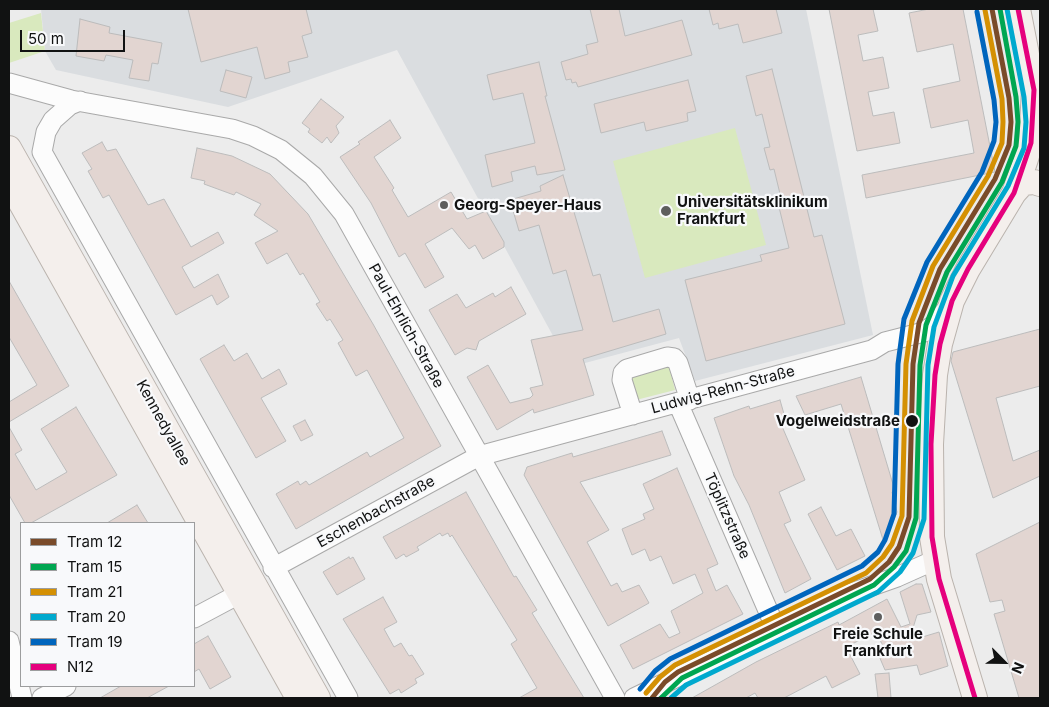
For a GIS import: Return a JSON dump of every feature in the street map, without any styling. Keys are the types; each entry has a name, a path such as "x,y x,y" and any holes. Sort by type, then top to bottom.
{"main road":[{"path":"1014,193 1031,143 1037,100 1018,9"},
{"name":"Kennedyallee","path":"9,148 318,698"},
{"name":"Kennedyallee","path":"9,182 298,698"},
{"path":"975,698 936,560 932,537 931,444 935,375 940,344 952,300 968,269 1014,193 1023,183 1034,182 1040,184"}],"street":[{"name":"Paul-Ehrlich-Straße","path":"9,83 80,101 232,128 272,145 305,168 344,214 615,698"},
{"name":"Kennedyallee","path":"80,101 70,105 53,120 46,132 42,152 273,568 348,698"},
{"name":"Ludwig-Rehn-Straße","path":"479,456 872,350 885,342 916,335 936,324 952,300"},
{"name":"Töplitzstraße","path":"633,414 622,380 623,373 627,368 667,357 674,358 678,363 684,402 776,629"},
{"name":"Eschenbachstraße","path":"273,568 479,456"},
{"path":"634,698 846,595 897,577 936,560"},
{"path":"195,617 239,594"},
{"path":"9,641 22,698"},
{"path":"42,698 64,687"}],"shaded area":[{"name":"Universitätsklinikum Frankfurt","path":"41,9 806,9 873,335 695,381 679,338 570,367 397,50 228,107 56,70 45,51"}],"green space":[{"path":"41,13 45,51 9,63 9,23"},
{"path":"735,128 766,245 645,278 613,161"},
{"path":"669,366 675,390 636,400 630,377"}],"building":[{"path":"188,9 306,9 312,33 302,36 308,57 288,62 290,72 265,79 257,47 201,62"},
{"path":"590,9 619,9 625,36 682,20 692,55 578,87 576,82 572,83 571,79 566,80 561,62 588,54 586,45 598,42"},
{"path":"709,9 776,9 782,33 743,43 738,24 719,29 718,23 713,25"},
{"path":"829,9 873,9 878,31 858,35 863,61 883,57 889,88 868,92 873,116 894,112 900,143 857,151"},
{"path":"929,9 963,9 995,172 866,198 862,175 974,153 968,120 931,128 923,89 960,81 953,44 917,52 909,13"},
{"path":"80,19 110,27 109,33 162,43 158,64 152,63 149,81 129,78 133,60 106,55 104,61 76,56"},
{"path":"539,62 547,96 545,96 565,170 537,175 535,166 511,172 513,181 492,187 485,155 535,143 523,93 493,100 487,75"},
{"path":"772,69 814,237 822,235 845,324 706,361 685,280 762,261 760,255 789,248 777,199 781,198 774,169 770,170 764,148 770,147 762,114 756,116 746,76"},
{"path":"226,70 252,77 246,98 220,91"},
{"path":"688,80 696,111 687,113 688,121 646,131 644,122 601,133 594,104"},
{"path":"321,99 344,117 336,126 339,133 331,143 327,137 322,143 308,132 310,129 302,123"},
{"name":"Georg-Speyer-Haus","path":"390,120 401,138 374,157 394,188 392,190 408,217 451,192 467,219 486,211 504,242 504,247 483,259 475,245 469,249 452,228 425,244 444,277 425,288 405,253 399,257 371,203 340,157"},
{"path":"102,142 107,151 116,149 148,205 164,199 191,247 218,232 224,243 182,267 194,288 218,274 229,297 217,305 212,295 176,315 109,195 103,198 88,171 92,169 82,153"},
{"path":"197,148 232,156 270,174 308,214 373,324 441,446 296,529 276,494 298,481 300,485 306,481 309,485 367,452 370,457 404,438 367,370 356,376 338,343 343,340 330,319 327,321 316,304 320,302 303,273 300,275 287,253 267,264 255,243 278,231 254,215 261,204 236,192 234,195 204,184 205,181 191,178"},
{"path":"563,175 593,276 600,274 613,322 659,309 666,334 583,359 594,395 534,413 533,409 497,430 467,377 488,365 510,403 530,398 533,395 530,388 543,385 531,340 583,330 566,270 553,274 539,225 519,231 510,200 541,191 540,186"},
{"path":"9,281 69,386 9,422 9,402 37,385 9,337"},
{"path":"511,287 526,314 479,341 476,350 467,348 455,355 429,310 457,294 466,308 493,293 495,297"},
{"path":"1040,329 1040,386 996,398 1013,461 1040,450 1040,476 993,498 951,361 953,352"},
{"path":"224,345 234,361 247,353 262,379 279,369 287,384 261,398 286,441 256,458 200,359"},
{"path":"861,377 895,491 892,492 897,512 884,543 841,404 805,415 796,396"},
{"path":"780,400 786,421 781,424 805,480 779,492 791,521 784,524 811,579 785,593 749,505 734,476 714,418 749,406 750,409"},
{"path":"76,407 117,475 33,522 24,522 9,495 9,427 22,450 15,454 36,490 67,472 41,429"},
{"path":"305,420 313,435 301,441 293,426"},
{"path":"662,431 671,455 580,482 609,530 587,542 611,586 617,583 622,592 639,585 649,603 608,626 524,475 527,467 572,453 573,457"},
{"path":"677,468 718,564 707,569 716,591 727,585 743,614 633,669 620,645 660,624 669,638 680,633 671,611 703,593 695,574 673,584 661,556 650,561 645,549 632,555 622,529 645,519 643,514 654,509 643,484"},
{"path":"466,492 514,577 516,576 537,610 532,613 584,698 519,698 537,688 511,644 517,640 452,535 450,537 448,533 442,536 440,533 417,547 419,550 406,557 404,554 396,559 383,537"},
{"path":"137,505 147,522 109,522"},
{"path":"821,507 836,536 851,529 865,556 837,570 808,514"},
{"path":"1040,522 1040,698 1019,698 994,614 1005,611 1002,600 990,602 976,554"},
{"path":"349,557 350,559 353,557 365,579 337,595 323,572"},
{"path":"916,584 922,584 931,612 917,615 909,641 939,632 948,666 920,675 917,665 885,670 879,656 886,652 876,632 846,647 860,674 832,688 826,676 784,698 758,698 755,693 746,698 692,698 756,662 838,622 839,625 887,599 901,627 910,624 900,592"},
{"path":"383,597 397,622 384,629 394,647 401,643 409,656 412,655 424,674 415,679 417,683 401,693 399,689 390,694 343,619"},
{"path":"208,636 231,677 210,689 199,669 195,671 195,643"},
{"path":"889,673 891,698 878,698 875,674"},
{"path":"119,687 167,687 147,698 100,698"}],"tram line":[{"name":"12","path":"652,698 665,682 678,672 870,579 889,562 899,547 909,517 913,364 919,323 940,269 995,179 1009,145 1011,122 1009,98 992,9"},
{"name":"15","path":"661,698 682,678 874,585 894,567 906,551 916,518 920,365 926,325 947,272 1002,182 1016,146 1018,122 1016,97 1000,9"},
{"name":"20","path":"671,698 686,685 878,592 900,572 913,553 924,519 928,365 934,327 953,276 1008,186 1024,148 1026,122 1024,97 1007,9"},
{"name":"21","path":"646,693 660,677 675,665 866,573 883,557 892,544 902,516 906,364 912,321 933,266 988,176 1002,143 1002,99 985,10"},
{"name":"19","path":"640,689 655,671 670,659 862,566 878,552 885,540 894,514 898,364 904,319 927,262 982,172 994,141 996,122 994,100 977,12"}],"transit line":[{"name":"N12","path":"975,698 939,579 932,537 931,444 935,375 940,344 952,301 968,269 1014,193 1031,143 1034,90 1018,9"}],"place":[{"name":"Georg-Speyer-Haus","path":"444,205"},
{"name":"Universitätsklinikum Frankfurt","path":"666,211"},
{"name":"Vogelweidstraße","path":"912,421"},
{"name":"Freie Schule Frankfurt","path":"878,617"}]}
